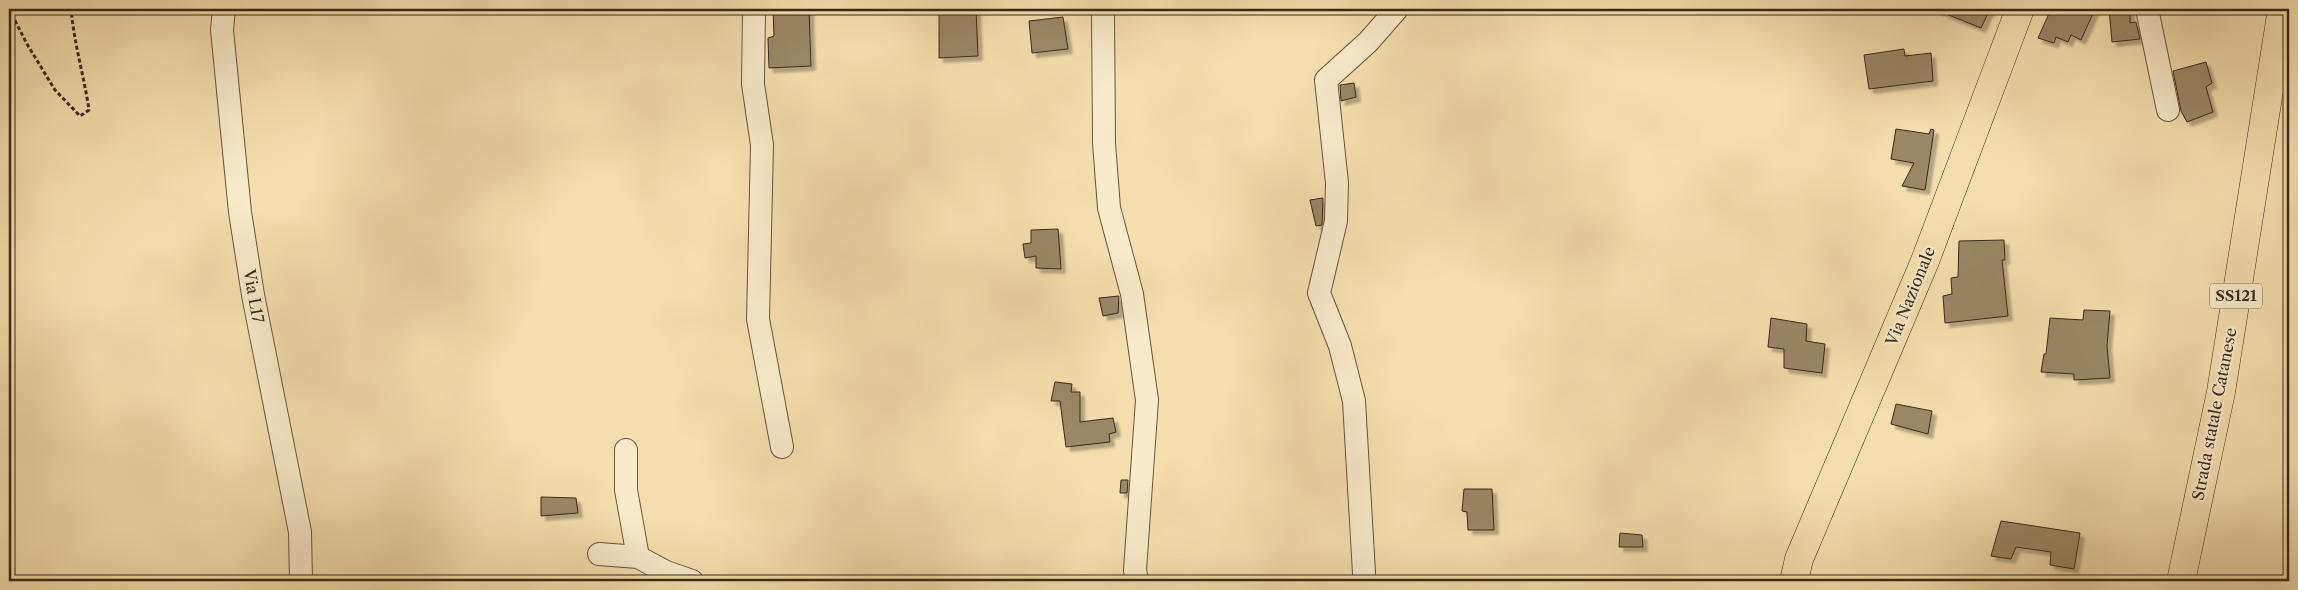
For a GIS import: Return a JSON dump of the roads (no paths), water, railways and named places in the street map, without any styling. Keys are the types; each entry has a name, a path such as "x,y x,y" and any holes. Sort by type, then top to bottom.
{"main road":[{"name":"Via Nazionale","path":"1794,581 1800,560 1925,261 2020,9"},
{"name":"Strada statale Catanese","path":"2181,581 2221,392 2282,9"}],"street":[{"name":"Via L17","path":"224,9 222,30 240,212 252,294 300,532 301,581"},
{"path":"754,9 753,84 762,145 758,319 782,447"},
{"path":"1103,9 1104,142 1109,208 1132,294 1147,400 1134,570 1137,581"},
{"path":"1364,573 1354,401 1340,346 1319,293 1336,221 1337,183 1326,80 1368,42 1397,9"},
{"path":"2147,9 2168,110"},
{"path":"626,450 626,490 638,557"},
{"path":"599,554 638,557 666,572 692,581"}]}
